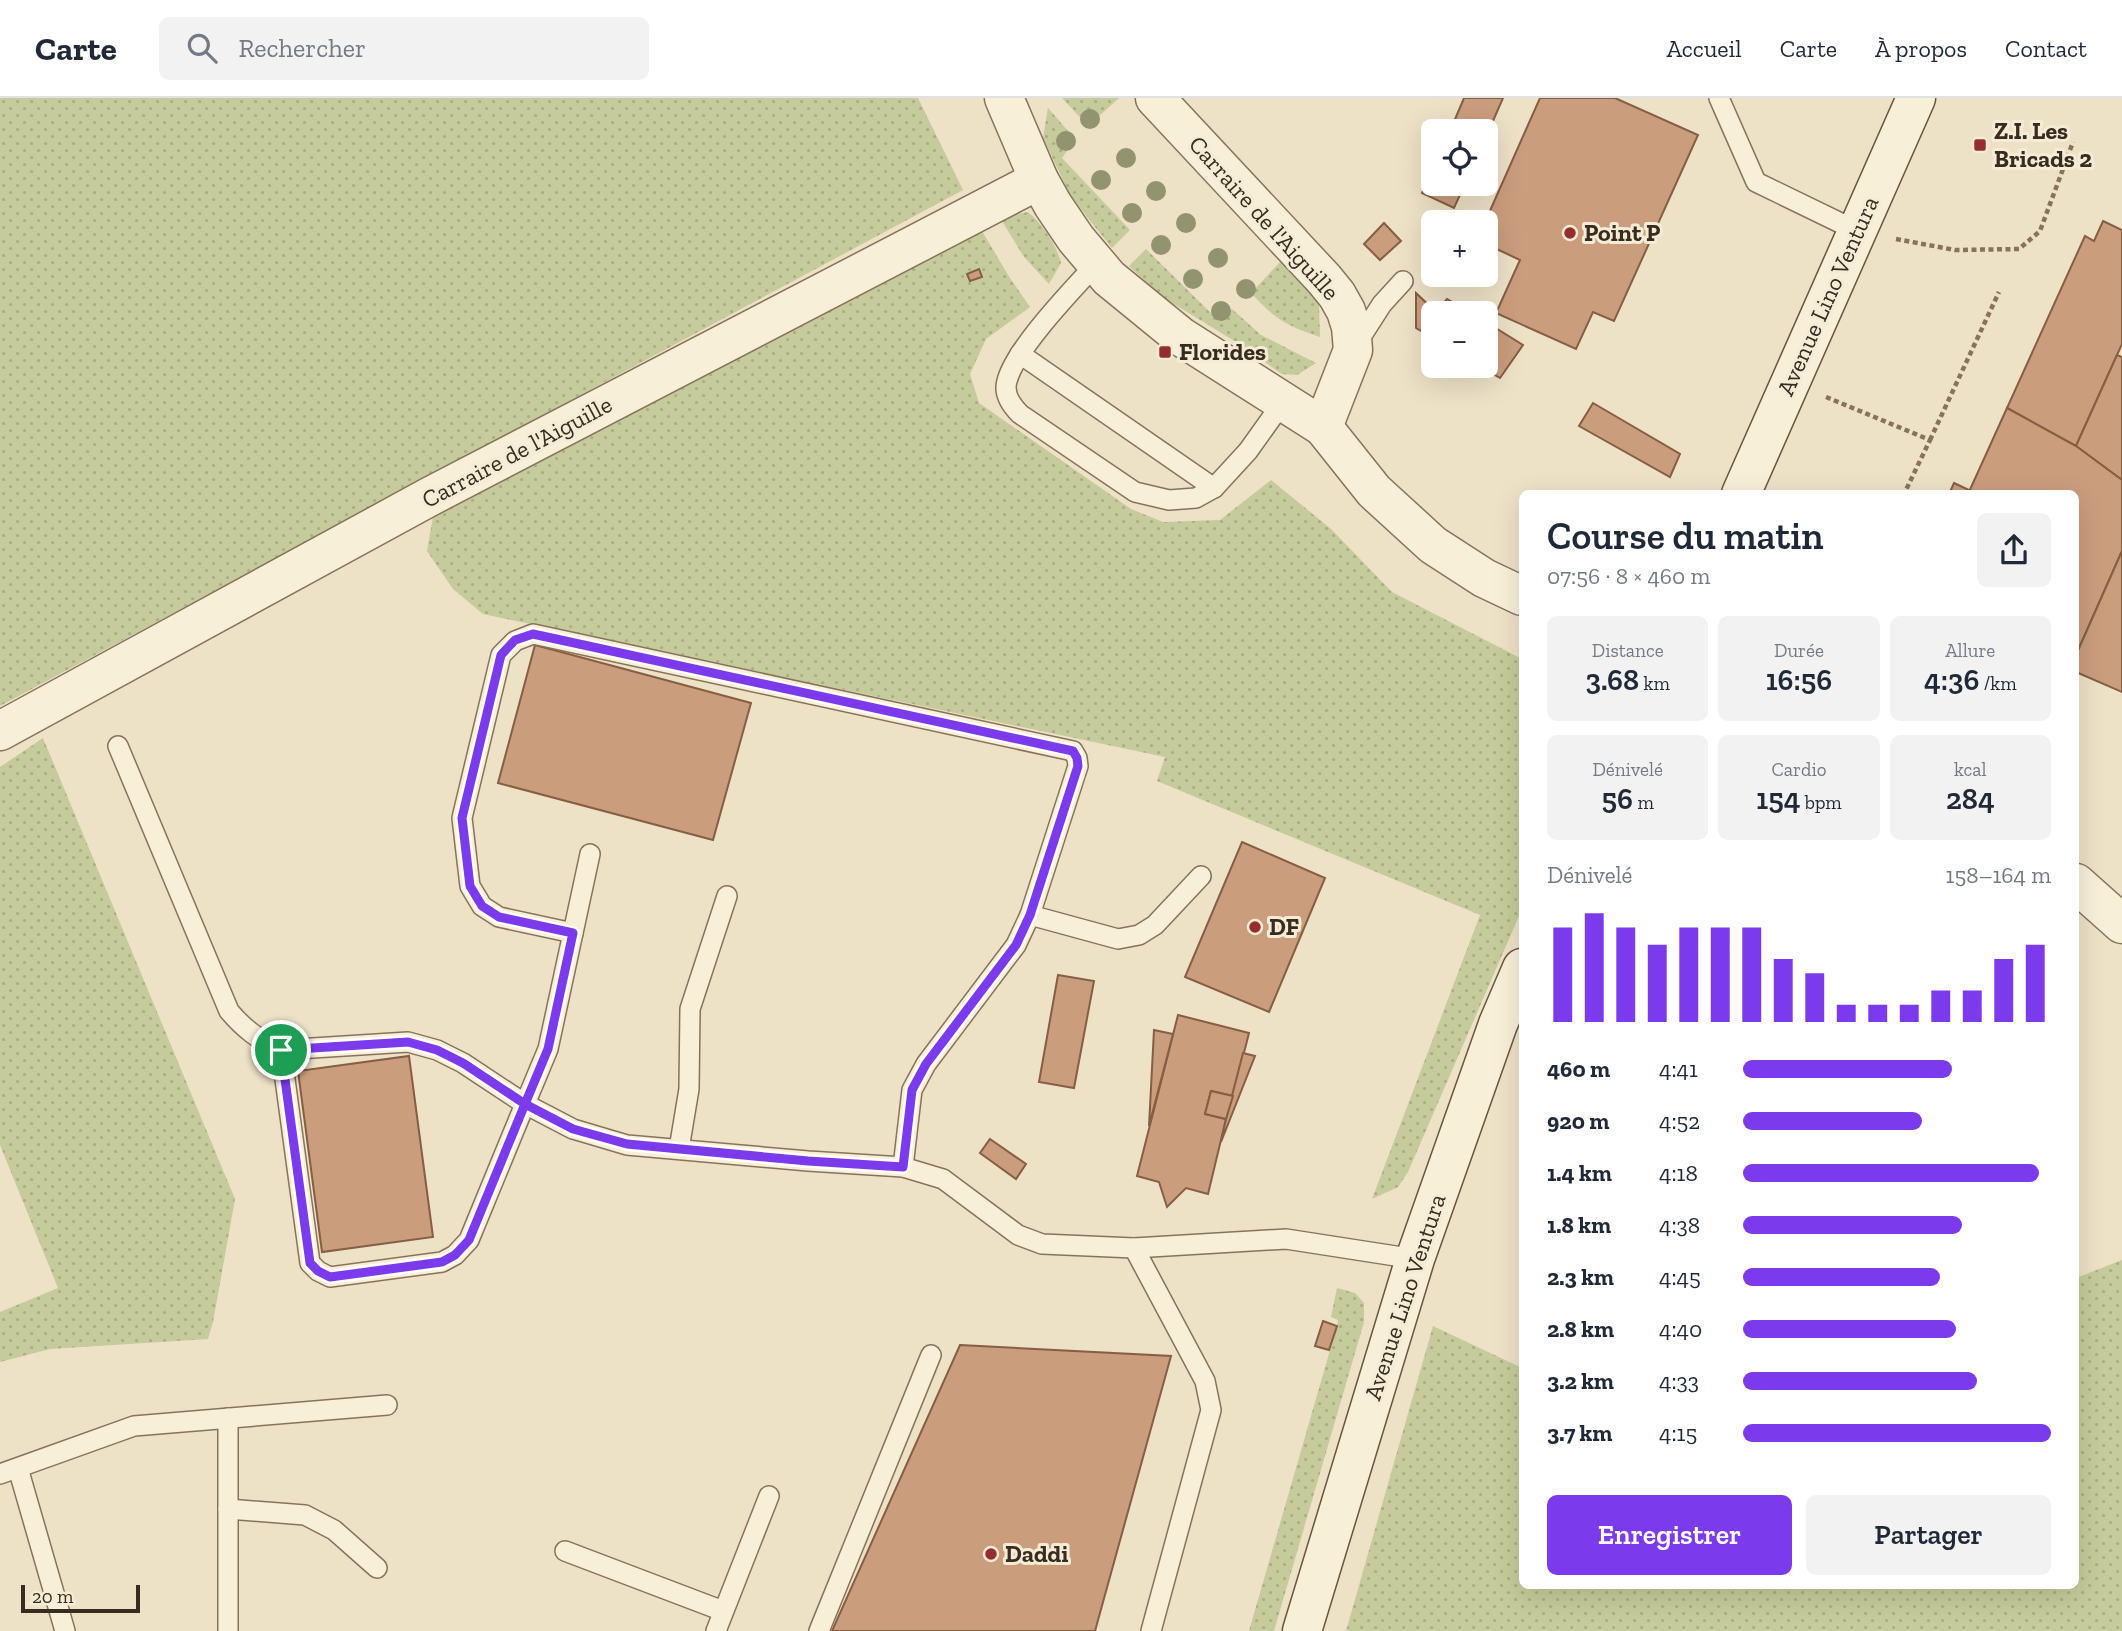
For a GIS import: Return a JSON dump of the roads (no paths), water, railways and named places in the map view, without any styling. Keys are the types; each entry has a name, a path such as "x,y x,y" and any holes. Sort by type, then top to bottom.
{"street":[{"path":"1004,98 1039,180 1076,239 1109,278 1180,336 1323,427 1374,491 1433,545 1484,578 1519,595"},
{"name":"Carraire de l'Aiguille","path":"1155,98 1337,295 1351,327 1353,350"},
{"name":"Avenue Lino Ventura","path":"1743,490 1916,98"},
{"name":"Carraire de l'Aiguille","path":"0,731 429,497 1039,180"},
{"path":"1323,427 1353,350"},
{"path":"2079,886 2122,924"},
{"name":"Avenue Lino Ventura","path":"1302,1631 1415,1259 1498,1024 1519,975"}],"lane":[{"path":"1719,98 1756,182 1857,231"},
{"path":"1097,263 1020,354 1006,382 1010,404 1020,414 1135,492 1169,500 1196,498 1214,488 1248,451 1283,402"},
{"path":"1353,350 1377,312 1403,281"},
{"path":"1020,354 1214,488"},
{"path":"573,933 499,917 482,906 470,886 462,818 501,655 515,640 533,634 1073,751 1078,766 1030,915 1016,945 926,1064 912,1090 903,1167"},
{"path":"118,747 229,1011 259,1040 281,1050 408,1042 437,1050 463,1063 525,1104 573,1129 627,1144 903,1167 943,1179 1017,1235 1042,1244 1134,1248 1286,1239 1415,1259"},
{"path":"281,1050 310,1263 330,1277 442,1262 455,1255 469,1240 548,1049 590,854"},
{"path":"1030,915 1118,939 1139,935 1155,925 1201,876"},
{"path":"679,1149 689,1089 690,1009 727,896"},
{"path":"1134,1248 1205,1381 1211,1410 1151,1631"},
{"path":"819,1631 931,1355"},
{"path":"65,1631 9,1471 134,1426 387,1405"},
{"path":"228,1418 228,1631"},
{"path":"716,1631 769,1496"},
{"path":"228,1509 305,1515 334,1530 376,1568"},
{"path":"565,1551 723,1611"}],"place":[{"name":"Z.I. Les Bricads 2","path":"1980,145"},
{"name":"Point P","path":"1570,233"},
{"name":"Florides","path":"1165,352"},
{"name":"DF","path":"1255,927"},
{"name":"Daddi","path":"991,1554"}]}
